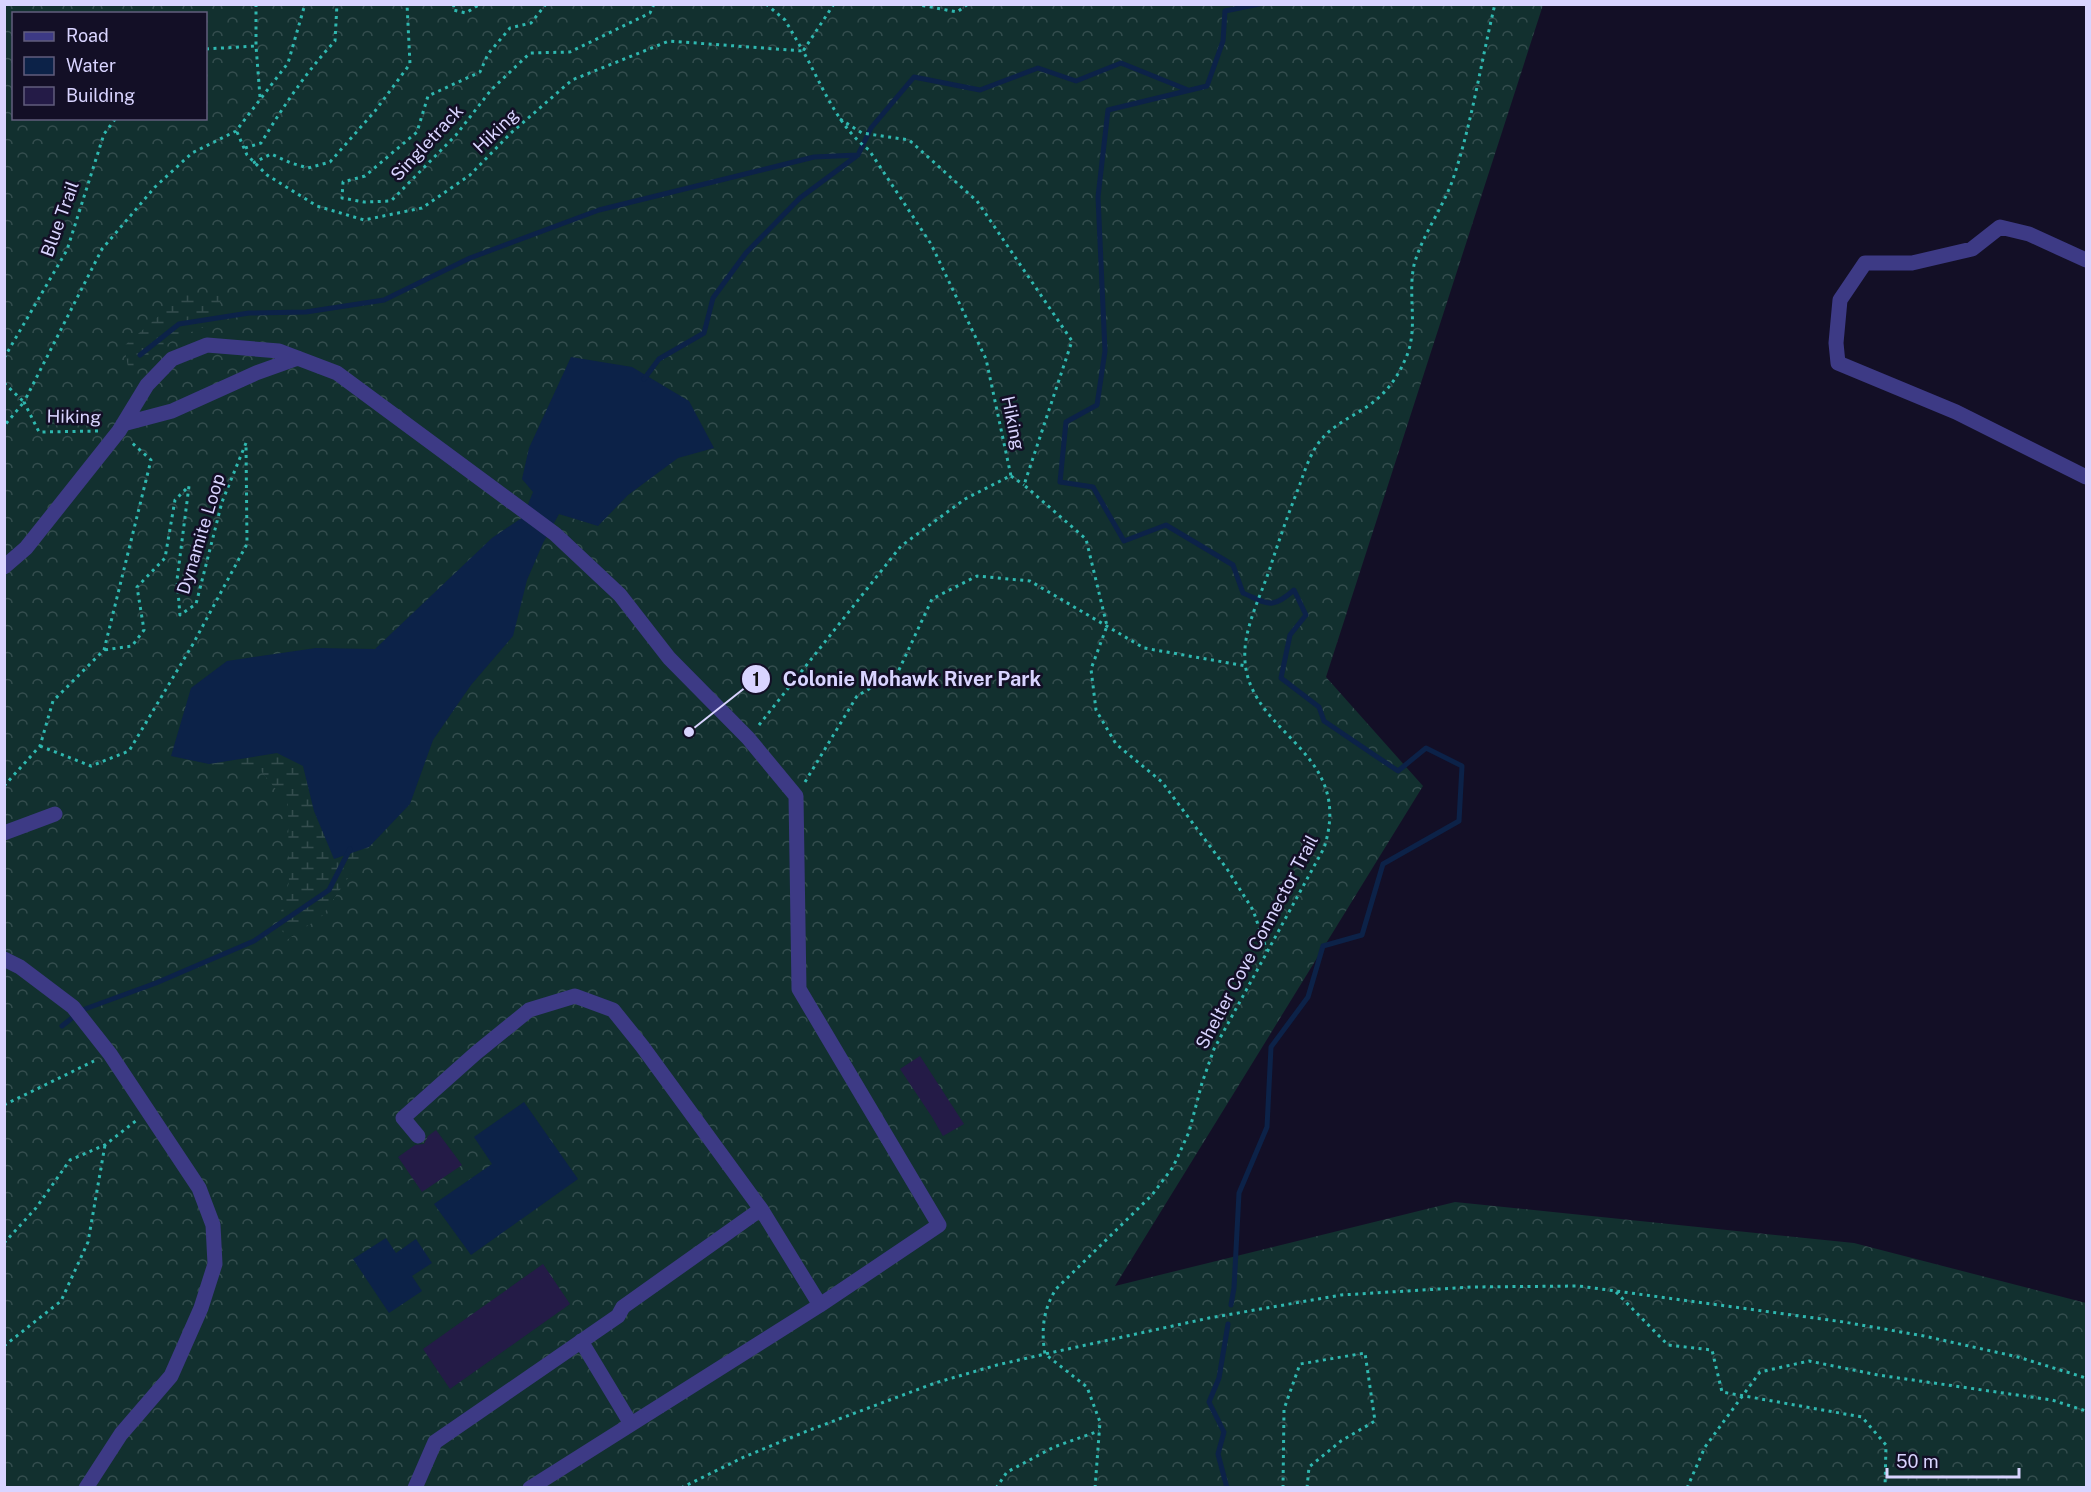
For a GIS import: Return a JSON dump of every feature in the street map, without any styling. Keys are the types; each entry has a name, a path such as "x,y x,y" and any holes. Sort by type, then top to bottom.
{"street":[{"path":"2086,260 2029,234 2000,227 1972,249 1912,262 1865,263 1840,300 1836,343 1838,363 1956,412 2086,477"},
{"path":"4,567 26,548 121,427 147,384 172,359 207,345 279,351 338,373 555,534 620,595 669,658 748,738 796,796 799,989 939,1225 820,1305 530,1488"},
{"path":"121,427 172,411 256,373 298,358"},
{"path":"4,832 55,814"},
{"path":"4,959 20,967 74,1007 110,1054 199,1188 213,1225 215,1264 201,1308 171,1376 121,1434 86,1488"},
{"path":"418,1136 403,1118 476,1053 529,1010 575,996 613,1010 761,1209 820,1305"},
{"path":"415,1488 435,1442 618,1316 622,1307 761,1209"},
{"path":"581,1341 631,1424"}],"path":[{"path":"256,4 260,99"},
{"name":"Hiking","path":"104,651 151,460 121,427 39,432 24,402 102,249 155,187 192,153 236,131 288,63 305,4"},
{"path":"245,148 261,143 279,113 319,58 336,41 338,4"},
{"path":"253,163 272,154 308,168 330,162 375,111 410,64 407,4"},
{"path":"454,4 453,10 465,13 480,4"},
{"name":"Singletrack","path":"546,4 531,23 510,28 488,54 480,72 428,96 417,132 365,176 343,182 342,198 364,202 391,201 456,135 491,90 531,53 570,52 650,13 654,4"},
{"name":"Hiking","path":"748,738 901,546 965,499 1011,476 986,359 931,244 868,150 840,119 785,20 766,4"},
{"path":"803,51 834,4"},
{"path":"915,4 957,12 969,4"},
{"name":"Shelter Cove Connector Trail","path":"1045,1354 1043,1326 1048,1301 1070,1274 1152,1195 1173,1167 1189,1132 1214,1049 1324,848 1329,831 1331,806 1326,785 1314,765 1257,700 1246,666 1246,641 1270,566 1314,449 1337,425 1383,394 1406,359 1413,324 1411,291 1414,266 1445,198 1457,164 1495,4"},
{"name":"Hiking","path":"236,131 247,155 267,175 317,206 364,220 422,208 470,176 511,133 572,80 669,41 803,51"},
{"path":"207,49 256,46"},
{"path":"840,119 862,133 909,140 977,201 1072,341 1024,485"},
{"name":"Blue Trail","path":"4,357 67,250 104,134 114,120"},
{"path":"4,383 24,402 4,426"},
{"name":"Dynamite Loop","path":"40,746 91,766 129,751 193,644 247,544 246,443 222,502 196,604 180,615 177,580 189,486 175,501 165,558 137,587 144,630 132,646 104,651"},
{"path":"1011,476 1086,539 1107,626 1091,669 1096,710 1116,744 1162,782 1227,869 1253,910 1268,951"},
{"path":"796,796 857,696 898,672 933,599 977,576 1030,581 1144,648 1246,666"},
{"path":"4,786 40,746 53,701 104,651"},
{"path":"4,1105 110,1054"},
{"path":"4,1243 36,1208 70,1160 105,1145 148,1112"},
{"path":"4,1346 61,1301 88,1242 105,1145"},
{"path":"681,1488 744,1457 935,1383 997,1365 1209,1318 1341,1295 1472,1287 1579,1286 1615,1290 1844,1322 1924,1336 2018,1357 2086,1378"},
{"path":"1615,1290 1668,1346 1712,1350 1722,1392 1862,1417 1886,1445 1885,1488"},
{"path":"1283,1488 1284,1409 1300,1364 1365,1353 1375,1421 1341,1441 1309,1467 1306,1488"},
{"path":"1045,1354 1087,1387 1100,1422 1095,1488"},
{"path":"1687,1488 1705,1447 1760,1371 1809,1361 1878,1375 2052,1400 2086,1410"},
{"path":"996,1488 1007,1472 1054,1447 1100,1431"}],"green space":[{"path":"5,5 1543,5 1326,677 1423,786 1115,1286 1455,1202 1854,1243 2086,1303 2086,1487 5,1488"},
{"path":"183,295 223,296 209,325 176,338 129,372 124,346"},
{"path":"277,752 303,766 314,811 370,846 322,916 287,940 278,923 289,882 288,804 261,771 209,764"}],"water":[{"path":"571,357 632,367 689,401 714,448 678,458 628,495 598,526 559,514 527,580 513,636 471,685 433,740 410,804 369,847 334,859 314,811 303,766 277,753 209,764 171,756 191,688 227,661 316,648 375,649 492,538 523,517 533,492 522,479 529,448"},
{"path":"524,1102 578,1179 471,1255 434,1204 492,1164 474,1137"},
{"path":"386,1238 396,1253 416,1239 432,1263 412,1276 422,1291 389,1313 353,1259"}],"building":[{"path":"920,1056 964,1124 943,1136 900,1069"},
{"path":"436,1130 462,1165 422,1192 398,1157 415,1145 424,1144 428,1136"},
{"path":"543,1264 570,1304 450,1389 423,1349"}],"waterway":[{"path":"1231,1305 1239,1193 1267,1127 1271,1047 1308,997 1323,946 1362,935 1383,864 1459,821 1462,766 1426,748 1398,771 1324,721 1319,707 1281,678 1290,635 1306,615 1294,590 1275,603 1264,602 1243,593 1233,565 1166,525 1124,541 1093,487 1060,482 1066,422 1097,405 1105,351 1098,197 1108,110 1207,86 1223,41 1225,11 1259,4"},
{"path":"644,379 659,359 704,333 713,298 746,253 800,198 858,155 871,128 914,77 980,90 1038,68 1076,81 1121,63 1188,90"},
{"path":"140,355 179,324 249,313 306,312 384,300 470,258 599,210 814,157 858,155"},
{"path":"85,1009 156,983 254,941 329,890 350,849"},
{"path":"62,1026 72,1018"},
{"path":"1227,1488 1218,1454 1224,1432 1209,1402 1219,1378 1228,1324"}],"place":[{"name":"Colonie Mohawk River Park","path":"689,732"}]}
